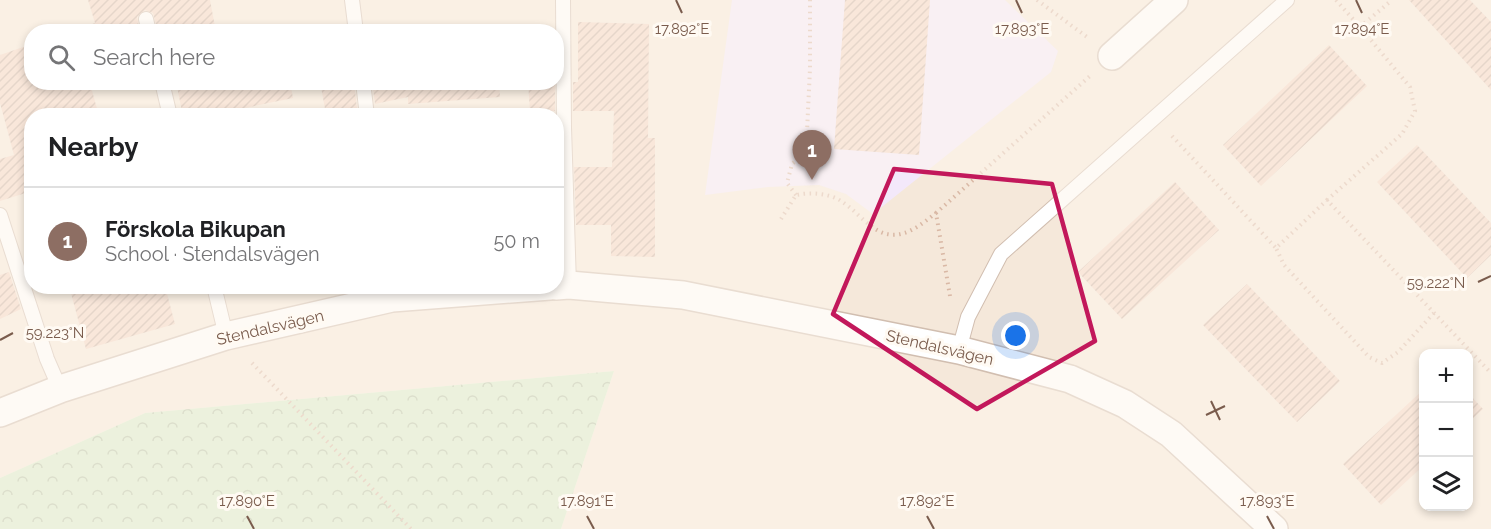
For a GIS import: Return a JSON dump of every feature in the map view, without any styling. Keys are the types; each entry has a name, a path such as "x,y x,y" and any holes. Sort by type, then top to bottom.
{"street":[{"path":"1112,56 1174,0"},
{"name":"Stendalsvägen","path":"564,286 683,295 959,350 1070,379 1125,404 1171,434 1274,529"},
{"name":"Stendalsvägen","path":"0,413 60,389 226,336 384,294"}],"lane":[{"path":"352,0 355,24"},
{"path":"563,0 563,24"},
{"path":"959,350 968,317 1001,254 1287,0"},
{"path":"164,90 168,108"},
{"path":"364,90 366,108"},
{"path":"564,90 564,108"},
{"path":"0,215 24,289"},
{"path":"26,294 47,359 60,389"},
{"path":"216,294 226,336"}],"path":[{"path":"796,195 787,183 792,164 806,152 810,69 810,0"},
{"path":"781,219 796,195 805,193 831,196 840,200 872,227 886,235 905,233 936,213 1112,56 1037,0"},
{"path":"1276,248 1402,134 1415,111 1410,87 1336,0"},
{"path":"1360,27 1392,0"},
{"path":"1154,118 1276,248 1284,265 1369,357 1382,363 1398,352 1434,313"},
{"path":"1327,200 1491,373"},
{"path":"936,213 959,350"},
{"path":"226,336 411,529"}],"highlighted area":[{"path":"894,169 1052,184 1095,341 977,409 833,314"}],"shaded area":[{"path":"0,0 1491,0 1491,529 561,529 614,371 145,413 0,478"},
{"path":"732,0 1005,0 1058,51 1051,72 873,214 846,194 819,185 768,187 705,195"}],"green space":[{"path":"614,371 561,529 0,529 0,478 145,413"}],"building":[{"path":"88,0 210,0 214,24 156,24 153,13 145,10 137,17 138,24 92,24 95,23"},
{"path":"845,0 930,0 919,155 834,149"},
{"path":"1409,0 1470,0 1491,22 1491,90"},
{"path":"578,22 649,24 648,138 655,138 655,257 611,256 611,225 576,225 574,167 612,167 614,111 573,111 573,82 578,82"},
{"path":"1329,45 1367,86 1261,186 1223,145"},
{"path":"24,47 24,90 92,90 97,108 24,108 24,194 0,201 0,159 14,155 0,103 0,55"},
{"path":"178,90 292,90 293,98 245,108 181,108"},
{"path":"322,90 355,90 357,108 325,108"},
{"path":"373,90 500,90 500,97 408,104 408,97 375,104"},
{"path":"529,90 555,90 555,108 530,108"},
{"path":"1417,145 1491,223 1491,255 1467,278 1377,182"},
{"path":"1175,182 1219,230 1122,319 1078,272"},
{"path":"9,272 21,309 0,319 0,275"},
{"path":"1247,284 1340,381 1297,422 1203,325"},
{"path":"71,294 167,294 175,324 86,349"},
{"path":"1419,394 1419,470 1381,505 1343,464"},
{"path":"1473,398 1483,409 1473,418"}],"place":[{"name":"Förskola Bikupan","path":"812,180"}]}
